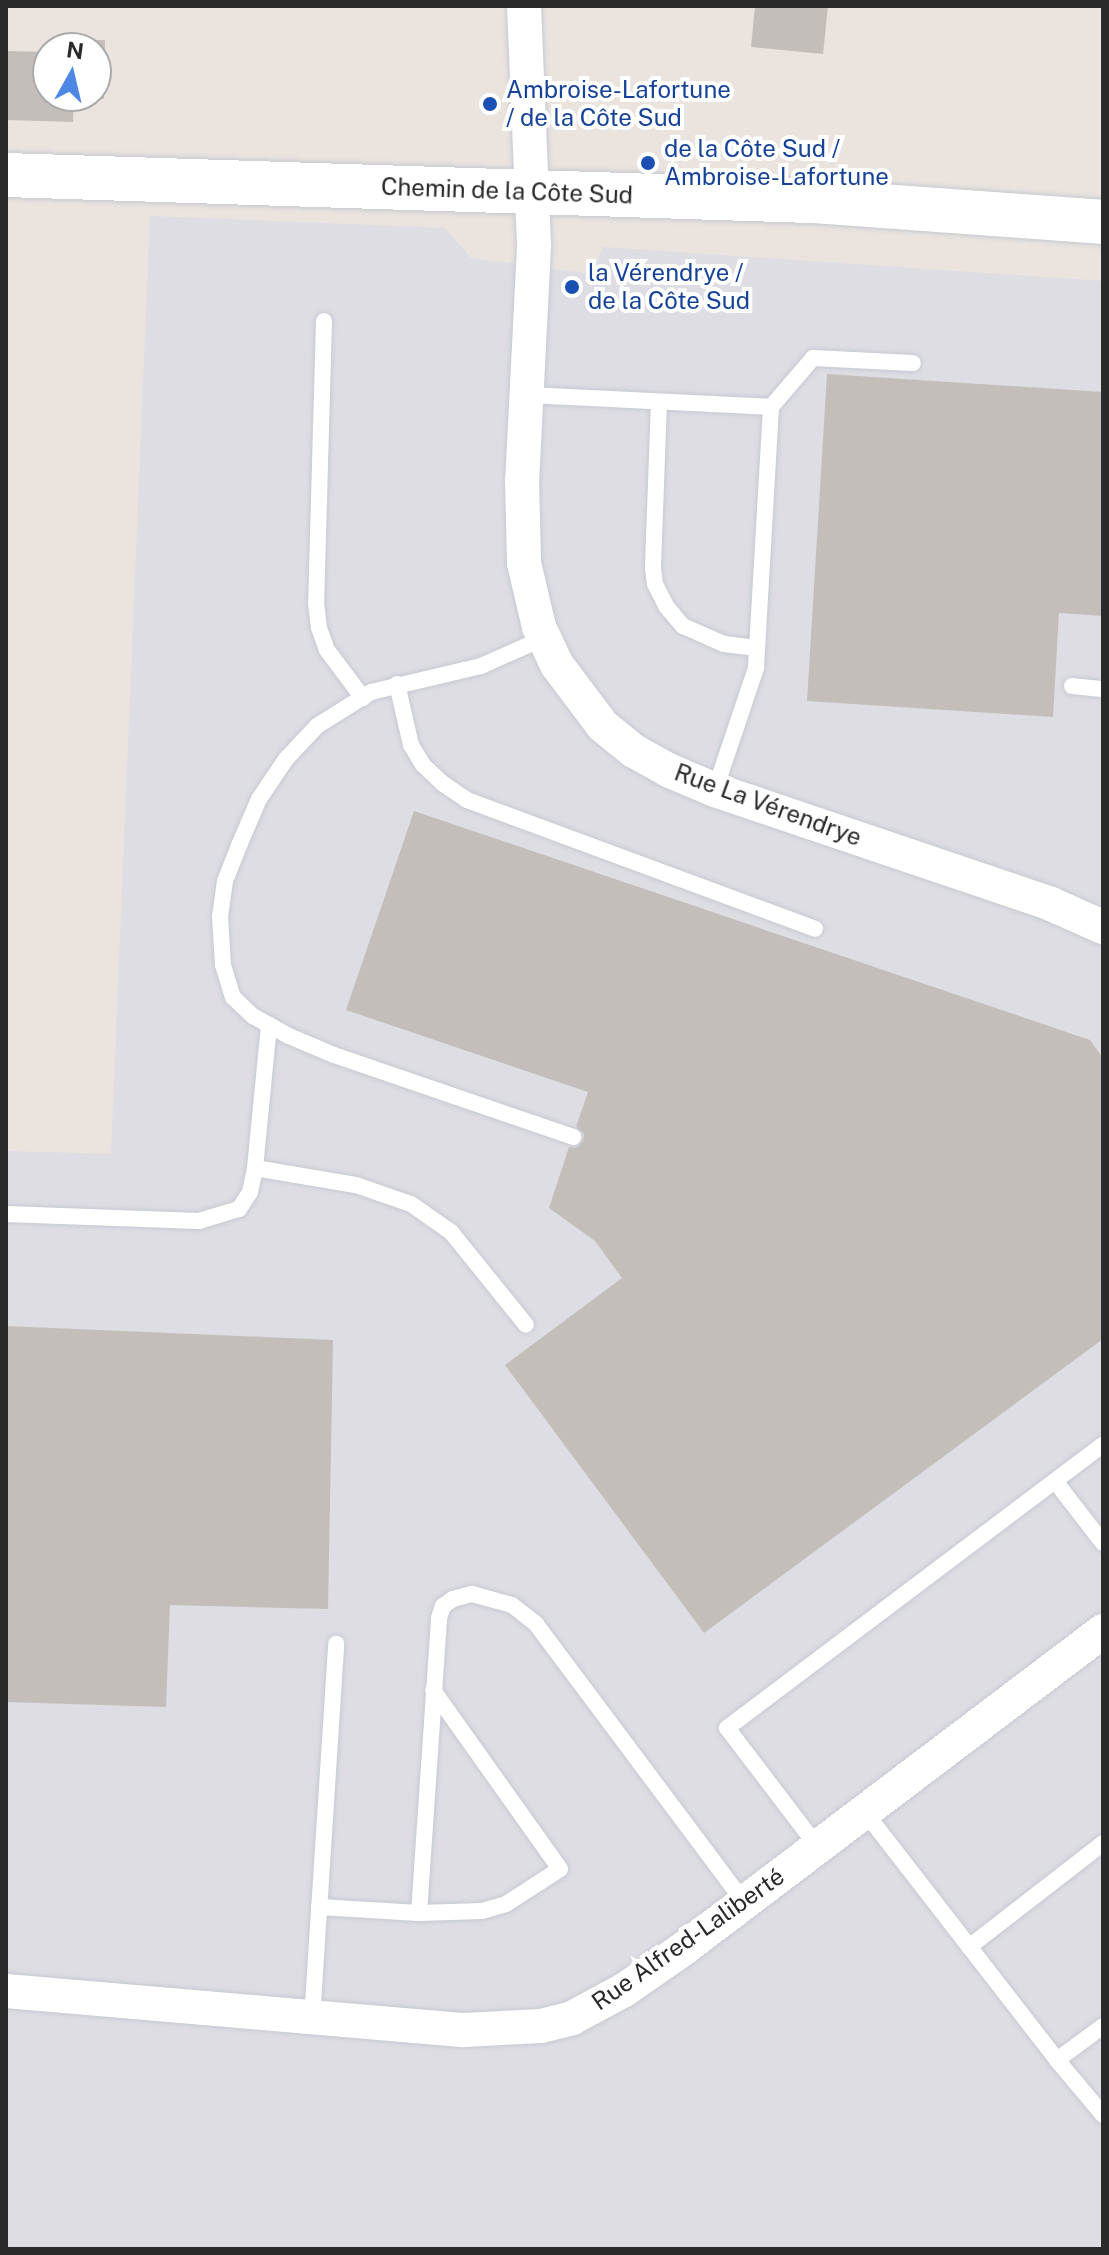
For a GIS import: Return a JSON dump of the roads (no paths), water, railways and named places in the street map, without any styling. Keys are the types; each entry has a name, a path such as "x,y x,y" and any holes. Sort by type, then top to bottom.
{"street":[{"name":"Rue La Vérendrye","path":"524,6 534,247 526,395 524,563 544,638 577,696 603,726 634,751 715,790 1051,904 1103,927"},
{"name":"Chemin de la Côte Sud","path":"6,175 812,201 1103,222"},
{"name":"Rue Alfred-Laliberté","path":"6,1991 464,2030 541,2026 572,2018 624,1990 745,1903 1103,1631"}],"lane":[{"path":"324,321 316,603 319,628 327,650 363,698"},
{"path":"715,790 756,668 771,407 813,358 913,363"},
{"path":"526,395 771,407"},
{"path":"659,402 655,584 666,606 683,626 724,644 757,648"},
{"path":"544,638 481,666 397,684 363,698 317,726 286,759 259,799 225,881 220,916 223,965 233,997 253,1016 334,1055 573,1137"},
{"path":"397,684 411,745 423,765 467,800 815,929"},
{"path":"1072,686 1103,689"},
{"path":"6,1214 199,1221 239,1209 250,1192 255,1168 269,1025"},
{"path":"255,1168 356,1185 411,1204 451,1232 526,1325"},
{"path":"817,1846 727,1728 1103,1445"},
{"path":"1055,1481 1103,1543"},
{"path":"419,1913 439,1618 443,1606 453,1599 472,1594 512,1605 536,1624 745,1903"},
{"path":"312,2019 336,1644"},
{"path":"319,1907 419,1913 482,1911 506,1904 560,1869 433,1690"},
{"path":"864,1811 1103,2115"},
{"path":"969,1947 1103,1843"},
{"path":"1057,2060 1103,2026"}],"place":[{"name":"Ambroise-Lafortune / de la Côte Sud","path":"490,104"},
{"name":"de la Côte Sud / Ambroise-Lafortune","path":"648,163"},
{"name":"la Vérendrye / de la Côte Sud","path":"572,287"}]}
